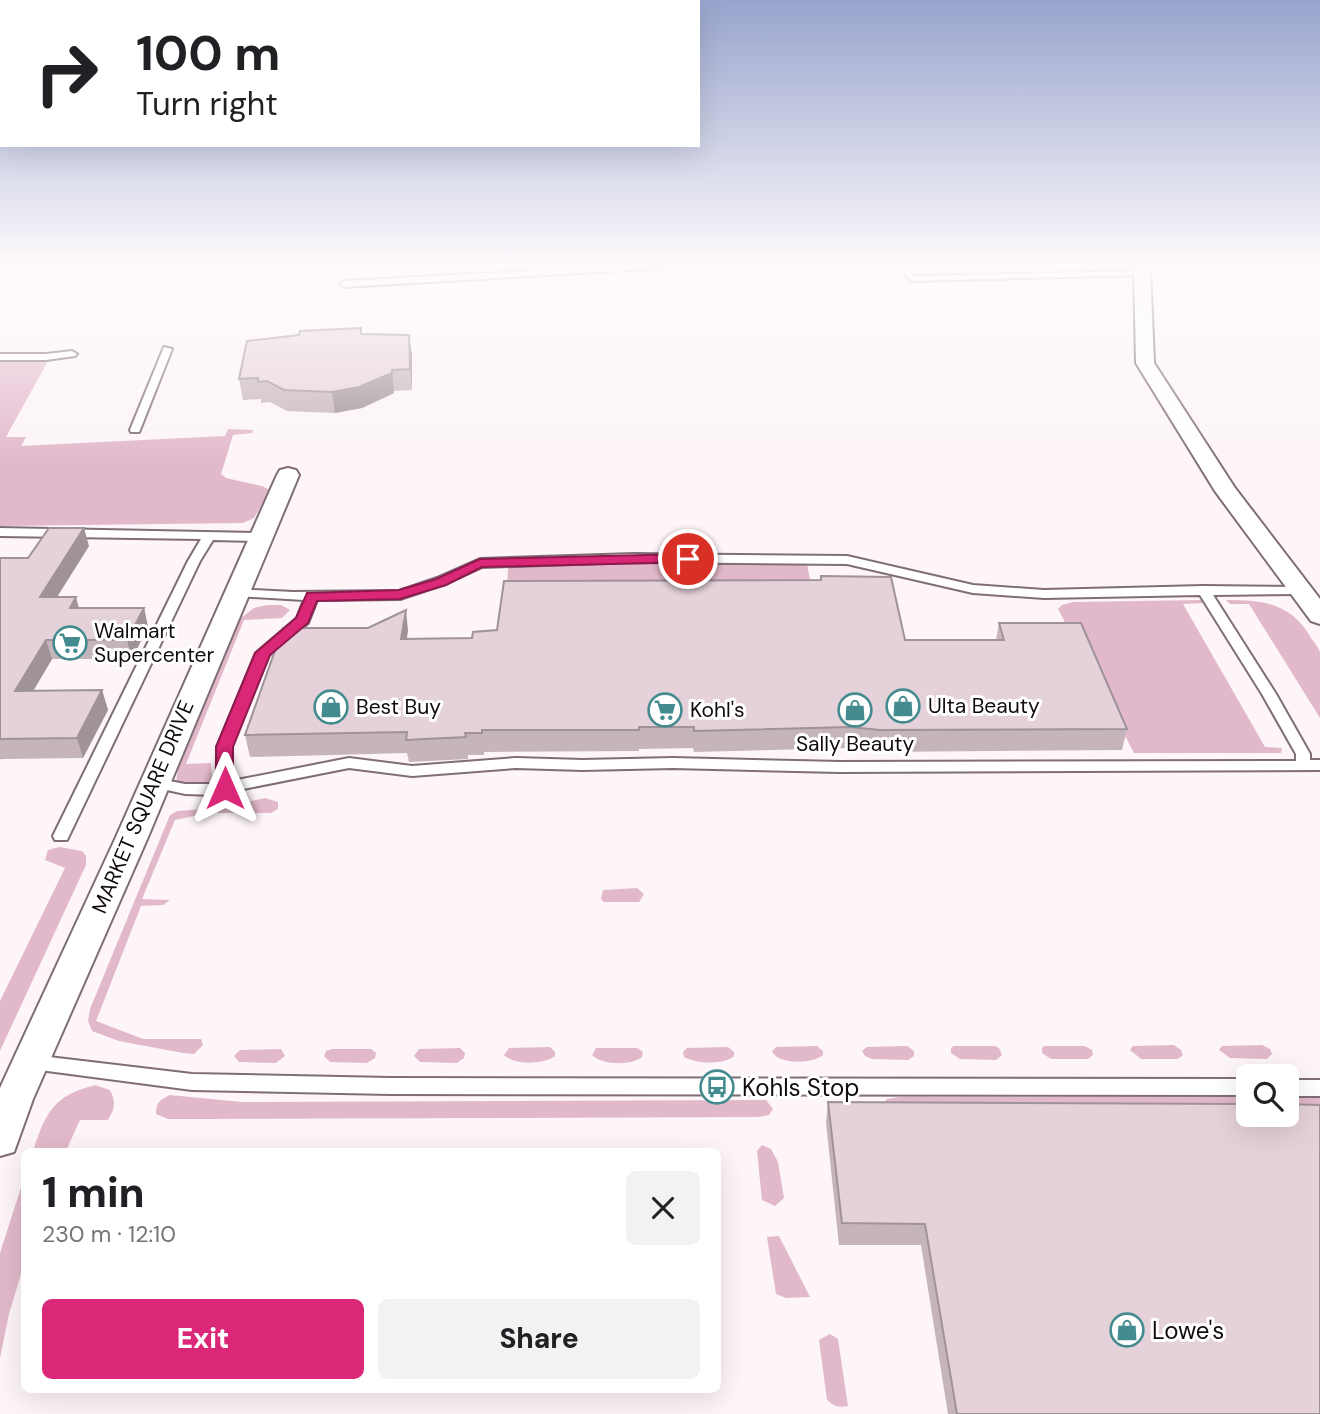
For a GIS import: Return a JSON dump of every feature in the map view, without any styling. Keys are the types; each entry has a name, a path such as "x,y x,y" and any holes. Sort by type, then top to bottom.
{"street":[{"path":"1144,332 1145,363 1226,491 1311,590 1320,616"},
{"name":"MARKET SQUARE DRIVE","path":"0,1140 31,1062 288,475"}],"lane":[{"path":"135,430 167,349"},
{"path":"0,357 72,354"},
{"path":"0,532 261,537"},
{"path":"61,836 194,561 209,536"},
{"path":"237,592 312,596 400,595 441,582 480,563 634,558 847,560 973,589 1044,594 1311,590"},
{"path":"1203,590 1269,694 1303,754 1303,765"},
{"path":"225,788 224,747 263,653 303,620 312,596"},
{"path":"154,783 185,789 225,788 349,763 412,771 516,763 840,767 1320,765"},
{"path":"31,1062 192,1082 660,1087 1236,1087"},
{"path":"1299,1088 1320,1088"}],"shaded area":[{"path":"0,357 64,358 48,361 6,437 26,437 21,446 225,436 228,429 253,430 252,433 233,435 221,474 226,478 262,486 268,489 269,493 254,518 243,523 0,526"},
{"path":"807,563 812,591 507,593 508,564"},
{"path":"1201,600 1204,603 1183,604 1265,747 1282,748 1281,753 1134,753 1058,609 1073,602"},
{"path":"1226,600 1272,605 1292,615 1300,623 1320,652 1320,718 1249,604 1230,604"},
{"path":"281,605 290,610 282,618 244,620 186,764 211,763 212,779 200,786 176,783 185,748 241,618 254,608"},
{"path":"265,798 278,802 278,809 271,813 208,813 175,820 142,899 170,900 163,905 141,906 96,1021 143,1039 201,1039 203,1045 194,1054 183,1053 119,1041 92,1031 88,1021 90,1009 170,815 177,811 220,808"},
{"path":"59,847 82,851 86,856 86,865 0,1051 0,1001 65,868 45,860 48,850"},
{"path":"637,888 644,894 639,902 604,902 601,899 603,890"},
{"path":"1174,1045 1183,1055 1178,1059 1141,1059 1130,1050 1133,1046"},
{"path":"1262,1045 1270,1049 1272,1054 1267,1059 1230,1058 1219,1050 1222,1046"},
{"path":"817,1046 823,1051 823,1055 796,1062 781,1059 772,1051 776,1047"},
{"path":"907,1046 914,1051 914,1056 908,1060 872,1059 862,1051 867,1047"},
{"path":"954,1046 995,1046 1002,1055 996,1060 960,1059 951,1053"},
{"path":"1045,1046 1085,1046 1092,1050 1093,1055 1088,1059 1051,1059 1042,1053"},
{"path":"550,1047 555,1056 543,1061 514,1061 504,1055 509,1048"},
{"path":"728,1047 734,1052 734,1056 717,1062 689,1059 684,1057 683,1052 687,1048"},
{"path":"460,1048 465,1053 464,1058 457,1063 420,1062 414,1056 419,1049"},
{"path":"596,1048 637,1048 643,1052 642,1057 637,1060 616,1063 602,1061 592,1055"},
{"path":"281,1049 285,1056 276,1063 239,1062 234,1056 240,1050"},
{"path":"371,1049 376,1053 375,1058 367,1063 330,1062 324,1056 326,1051"},
{"path":"95,1085 110,1090 114,1105 108,1120 80,1120 67,1148 34,1148 42,1126 53,1108 60,1100"},
{"path":"170,1095 242,1102 766,1100 773,1109 769,1115 758,1117 168,1119 156,1114 156,1110 159,1102"},
{"path":"1236,1097 1236,1120 875,1113 887,1099"},
{"path":"1299,1097 1320,1097 1320,1122 1299,1122"},
{"path":"762,1145 771,1149 778,1162 784,1198 775,1206 762,1200 757,1151"},
{"path":"21,1187 21,1274 0,1358 0,1253"},
{"path":"779,1236 810,1297 786,1298 776,1294 767,1237"},
{"path":"830,1334 838,1339 848,1406 836,1406 827,1400 819,1340"}],"building":[{"path":"300,332 361,332 409,335 410,369 392,370 392,373 359,387 332,392 284,390 267,381 258,382 258,378 239,379 247,341 299,335"},
{"name":"Walmart Supercenter","path":"49,528 84,528 40,597 76,597 70,608 144,608 127,640 46,640 15,691 102,690 77,738 0,739 0,558 28,558"},
{"path":"821,576 891,577 905,640 1004,640 999,623 1081,623 1127,729 880,730 850,727 694,731 694,727 639,727 639,730 482,730 482,733 465,733 466,737 406,740 407,732 245,735 283,628 368,628 406,610 401,639 472,638 473,632 497,630 504,581 821,580"},
{"name":"Lowe's","path":"828,1102 1236,1104 1236,1127 1299,1127 1299,1104 1320,1105 1320,1414 957,1414 925,1224 842,1223"}],"place":[{"name":"Walmart Supercenter","path":"70,643"},
{"name":"Ulta Beauty","path":"903,706"},
{"name":"Best Buy","path":"331,707"},
{"name":"Kohl's","path":"665,710"},
{"name":"Sally Beauty","path":"855,710"},
{"name":"Kohls Stop","path":"717,1087"},
{"name":"Lowe's","path":"1127,1330"}],"route":[{"path":"225,788 224,747 263,653 303,620 312,596 400,595 441,582 480,563 564,559 688,559"}]}
